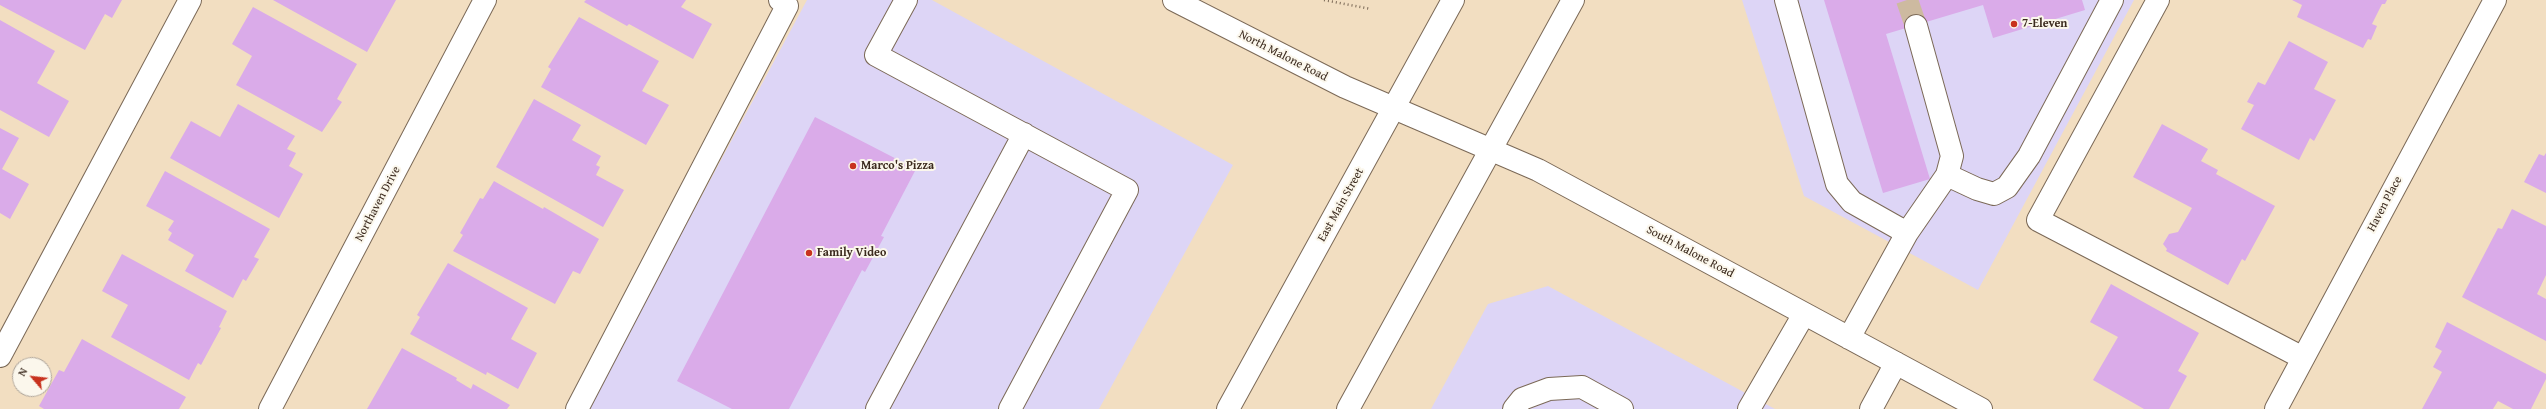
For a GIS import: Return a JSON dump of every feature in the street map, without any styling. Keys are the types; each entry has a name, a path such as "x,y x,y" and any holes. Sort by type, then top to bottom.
{"street":[{"path":"0,356 190,0"},
{"name":"Northaven Drive","path":"270,409 485,0"},
{"path":"577,409 787,6 780,0"},
{"path":"906,0 876,55 1127,190 1010,409"},
{"name":"North Malone Road","path":"1174,0 1345,87 1394,108"},
{"name":"East Main Street","path":"1228,409 1453,0"},
{"path":"1348,409 1490,149 1574,0"},
{"path":"1786,0 1837,184 1852,202 1907,233"},
{"path":"1947,175 1977,189 1994,194 2007,187 2029,156 2112,0"},
{"path":"2158,0 2038,220 2304,358"},
{"name":"Haven Place","path":"2276,409 2495,0"},
{"path":"1849,338 1907,233 1947,175 1952,156 1916,26"},
{"name":"South Malone Road","path":"1394,108 1538,170 1981,409"},
{"path":"877,409 1024,134"},
{"path":"1749,409 1804,314"},
{"path":"1871,409 1896,363"},
{"path":"1514,409 1522,400 1549,389 1582,387 1622,409"}],"path":[{"path":"1324,0 1371,9"}],"shaded area":[{"path":"807,0 932,0 1233,165 1099,409 587,409"},
{"path":"1742,0 2134,0 1978,290 1804,196"},
{"path":"1548,286 1775,409 1431,409 1488,304"}],"building":[{"path":"0,0 122,0 112,18 105,14 85,50 0,5"},
{"path":"273,0 396,0 367,52"},
{"path":"586,0 686,0 681,7 712,24 693,59 629,24 627,26 584,2"},
{"path":"1824,0 2082,0 2085,10 1993,38 1983,5 1886,34 1930,179 1883,193"},
{"path":"2292,0 2387,0 2385,4 2382,4 2372,24 2377,26 2371,40 2368,39 2363,48 2297,17 2302,5"},
{"path":"253,7 357,64 337,99 342,102 322,132 236,85 252,56 232,44"},
{"path":"579,17 659,61 642,91 669,105 646,145 541,87 551,69 548,67"},
{"path":"0,20 55,51 37,83 69,101 49,137 0,110"},
{"path":"2289,41 2328,62 2314,89 2336,100 2314,141 2310,138 2299,160 2241,129 2254,105 2247,102 2258,82 2265,85"},
{"path":"534,99 581,125 572,140 601,156 596,165 600,167 596,175 624,190 603,227 496,167"},
{"path":"238,104 295,136 287,149 296,153 289,166 303,174 279,218 170,158 191,121 220,137"},
{"path":"815,117 916,169 881,236 884,237 865,272 862,270 789,409 732,409 677,381"},
{"path":"2162,124 2208,149 2201,161 2218,170 2216,174 2275,206 2245,261 2242,259 2228,285 2166,251 2167,249 2163,244 2169,234 2178,232 2192,208 2133,177"},
{"path":"0,128 19,138 2,169 29,184 10,219 0,213"},
{"path":"2546,153 2546,193 2524,182 2539,154 2544,156"},
{"path":"165,171 270,229 254,257 259,259 246,281 243,279 233,298 185,271 194,255 168,240 172,233 168,230 174,221 146,206"},
{"path":"494,181 543,209 544,207 599,239 580,274 573,271 555,304 453,251 463,235 460,233 480,198 483,199"},
{"path":"2512,209 2546,226 2546,275 2537,294 2546,299 2546,341 2462,297 2498,228 2502,229"},
{"path":"122,254 227,311 219,327 221,328 201,365 198,363 189,380 111,337 128,305 102,291"},
{"path":"448,263 528,308 511,339 537,353 518,389 487,372 486,375 410,334 420,317 417,315"},
{"path":"2111,284 2199,333 2178,371 2187,376 2169,409 2144,409 2093,380 2118,337 2090,322"},
{"path":"2447,322 2546,374 2546,379 2531,409 2513,409 2498,401 2493,409 2422,409 2442,372 2433,367 2442,351 2435,347"},
{"path":"82,339 186,397 179,409 44,409 39,406 44,397 52,397 52,383 59,370 64,372"},
{"path":"402,348 457,378 456,380 471,389 473,384 510,405 507,409 367,409"}],"tunnel":[{"path":"1907,0 1916,26"}],"place":[{"name":"7-Eleven","path":"2014,24"},
{"name":"Marco's Pizza","path":"853,166"},
{"name":"Family Video","path":"809,253"}]}
